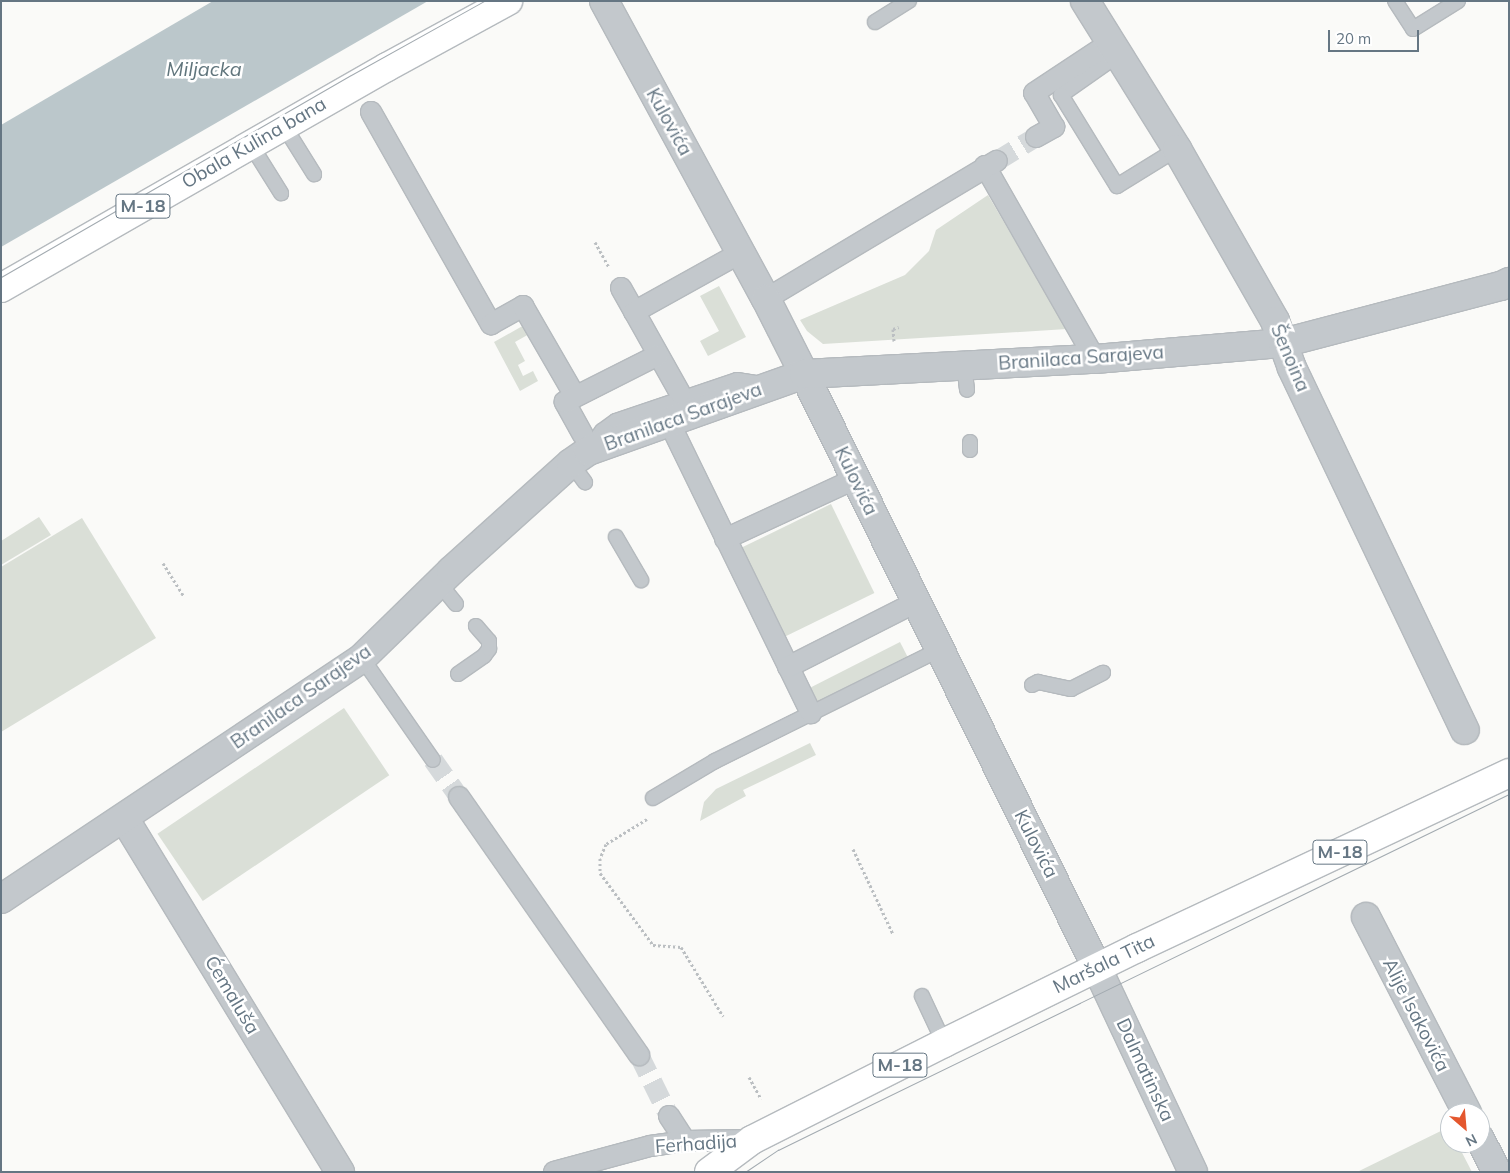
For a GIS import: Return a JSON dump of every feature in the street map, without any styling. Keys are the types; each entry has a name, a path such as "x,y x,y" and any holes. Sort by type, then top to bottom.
{"main road":[{"name":"Obala Kulina bana","path":"1,288 284,126 508,1"},
{"name":"Maršala Tita","path":"709,1172 752,1140 944,1042 1509,773"}],"street":[{"name":"Kulovića","path":"604,1 766,299 939,650 977,712 1097,968"},
{"name":"Šenoina","path":"1085,1 1177,149 1275,321 1292,368 1465,730"},
{"path":"1036,137 1054,127 1034,93 1114,48"},
{"path":"371,112 491,324 523,306 575,396"},
{"path":"766,299 991,164 1096,359"},
{"path":"634,312 740,253"},
{"name":"Branilaca Sarajeva","path":"1,899 362,658 438,583 582,458 669,422 804,374 965,377 1096,359 1283,343 1509,282"},
{"path":"621,288 680,393"},
{"path":"582,458 564,402 658,355"},
{"path":"669,422 811,713"},
{"path":"725,539 855,479"},
{"path":"788,667 916,602"},
{"path":"459,797 639,1055"},
{"name":"Ćemaluša","path":"124,818 340,1172"},
{"name":"Alije Isakovića","path":"1366,917 1462,1103"},
{"name":"Dalmatinska","path":"1097,968 1193,1172"},
{"path":"669,1116 685,1141"},
{"name":"Ferhadija","path":"554,1172 650,1146 685,1141 752,1140"},
{"path":"1488,1153 1497,1172"}],"lane":[{"path":"875,22 909,1"},
{"path":"1395,1 1413,29 1458,1"},
{"path":"1114,48 1062,95 1117,186 1177,149"},
{"path":"284,126 314,174"},
{"path":"251,145 281,193"},
{"path":"582,458 602,430 616,421 737,380 753,381 767,387"},
{"path":"616,537 642,580"},
{"path":"438,583 456,604"},
{"path":"458,674 484,656 489,649 489,641 476,626"},
{"path":"653,798 715,761 939,650"},
{"path":"362,658 433,760"},
{"path":"1032,685 1038,682 1071,689 1103,674"},
{"path":"922,996 944,1042"}],"path":[{"path":"893,329 899,328"},
{"path":"163,563 184,596"},
{"path":"648,819 606,844 600,858 600,873 653,945 681,947 723,1016"},
{"path":"853,849 893,934"},
{"path":"750,1077 761,1099"}],"shaded area":[{"path":"988,195 1067,329 823,344 807,331 800,320 905,275 929,251 936,230"},
{"path":"719,286 746,337 708,356 700,341 719,331 700,296"},
{"path":"526,324 531,333 515,342 525,361 518,365 523,376 533,371 538,381 520,391 494,342"},
{"path":"831,504 874,593 784,637 740,548"},
{"path":"39,517 51,535 1,565 1,541"},
{"path":"82,518 156,638 1,732 1,567"},
{"path":"900,642 911,664 820,711 809,688"},
{"path":"344,708 389,775 203,901 157,834"},
{"path":"810,743 816,755 743,790 746,796 700,821 704,802 716,789"},
{"path":"1440,1131 1440,1153 1462,1153 1472,1172 1357,1172"}],"water":[{"name":"Miljacka","path":"213,1 428,1 1,247 1,125"}],"tunnel":[{"path":"997,161 1036,137"},
{"path":"433,760 459,797"},
{"path":"639,1055 669,1116"}],"tram line":[{"path":"1,277 351,75 484,1"},
{"path":"745,1172 778,1150 1509,794"}]}
